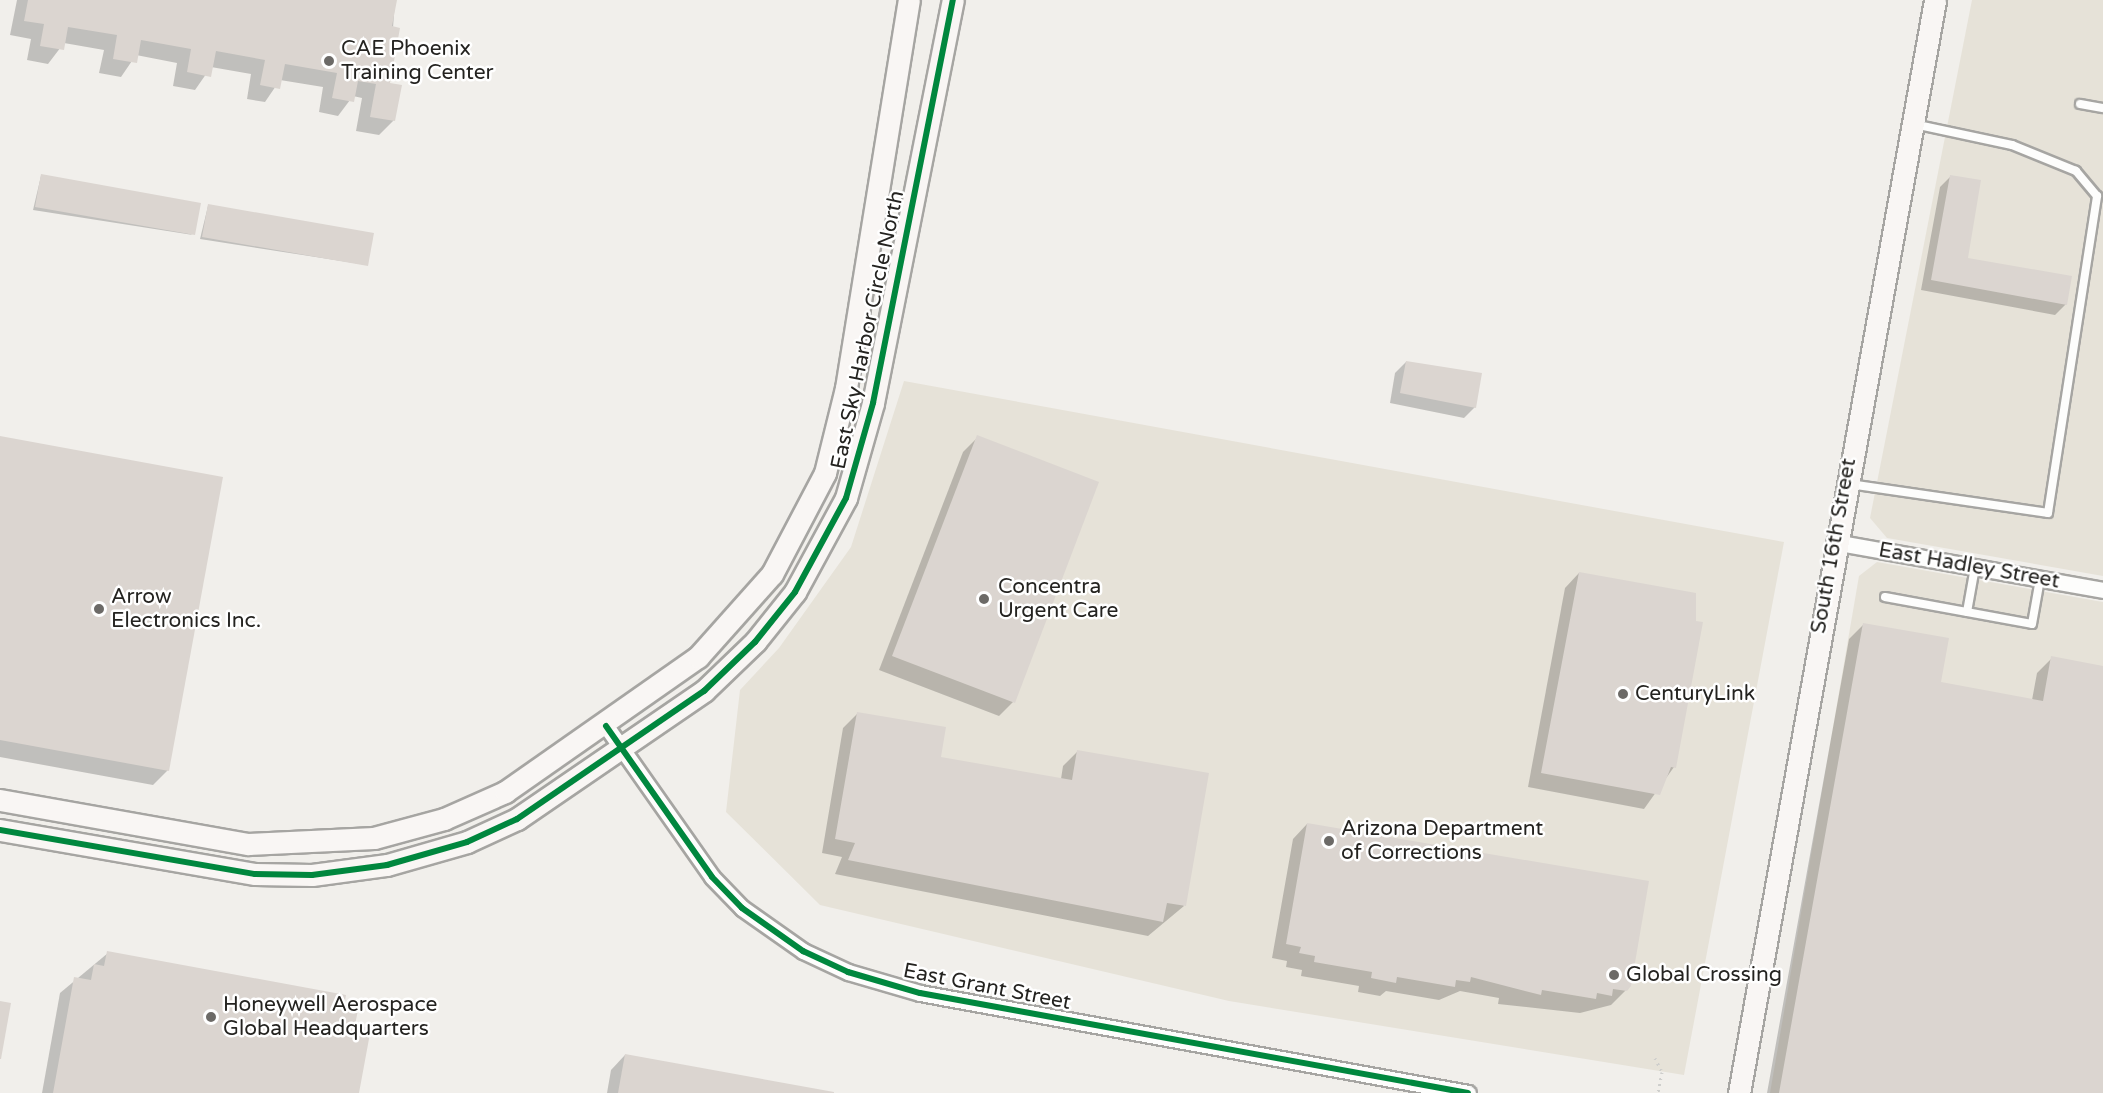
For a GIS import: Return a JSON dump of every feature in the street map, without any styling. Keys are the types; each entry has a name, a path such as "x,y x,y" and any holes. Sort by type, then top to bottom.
{"street":[{"name":"East Sky Harbor Circle North","path":"0,800 211,838 284,845 382,836 483,804 606,726 698,657 739,616 788,548 825,472 846,388 909,0"},
{"name":"East Sky Harbor Circle North","path":"0,830 255,874 337,873 411,860 509,823 622,750 704,691 755,642 795,592 846,498 873,403 953,0"},
{"name":"South 16th Street","path":"1739,1093 1834,542 1935,0"},
{"name":"East Hadley Street","path":"1834,542 2103,590"},
{"name":"East Grant Street","path":"606,726 712,877 742,908 803,951 848,972 920,993 1468,1093"},
{"path":"411,860 424,845 467,822 483,804"}],"lane":[{"path":"2079,104 2103,108"},
{"path":"1845,483 2048,513 2097,196 2076,171 2012,145 1913,124"},
{"path":"1967,612 1975,567"},
{"path":"1885,597 2032,624 2040,579"}],"path":[{"path":"1655,1058 1662,1072 1658,1093"}],"shaded area":[{"path":"1972,0 2103,0 2103,576 1887,538 1870,518"},
{"path":"904,381 1784,542 1684,1075 1229,1001 820,905 726,812 740,690 779,648 851,547"},
{"path":"1877,562 2103,602 2103,1093 1770,1093 1859,576"}],"building":[{"name":"CAE Phoenix Training Center","path":"28,0 397,0 392,26 400,28 390,83 402,85 395,121 370,117 376,84 358,81 354,102 332,98 337,73 285,64 280,89 260,85 265,60 216,51 211,77 187,72 191,49 141,40 137,63 113,59 117,35 68,27 64,50 40,46 44,24 24,21"},
{"path":"41,174 201,203 195,235 35,207"},
{"path":"1950,175 1981,180 1968,258 2072,276 2067,305 1931,280"},
{"path":"208,204 374,233 368,266 202,237"},
{"path":"1406,361 1482,373 1476,408 1400,393"},
{"name":"Concentra Urgent Care","path":"977,435 1099,482 1015,703 892,656"},
{"name":"Arrow Electronics Inc.","path":"0,436 223,477 169,771 0,740"},
{"name":"CenturyLink","path":"1579,572 1696,593 1696,621 1703,622 1676,768 1671,767 1660,795 1541,773"},
{"path":"1863,623 1949,638 1941,682 2043,701 2051,656 2103,666 2103,1093 1779,1093"},
{"path":"857,712 946,727 941,757 1072,780 1077,750 1209,773 1186,906 1167,903 1163,922 848,860 855,843 835,839"},
{"path":"1307,823 1649,881 1631,986 1627,991 1613,989 1612,996 1597,993 1596,999 1542,990 1541,995 1471,977 1470,982 1456,980 1455,987 1397,977 1396,983 1371,978 1372,972 1314,962 1315,956 1299,953 1301,947 1286,944"},
{"name":"Honeywell Aerospace Global Headquarters","path":"107,951 346,995 344,1007 358,1010 355,1025 371,1028 359,1093 53,1093 74,977 91,980 94,964 104,966"},
{"path":"0,1001 11,1003 1,1059 0,1059"},
{"path":"625,1054 834,1092 834,1093 618,1093"}],"cycle path":[{"path":"0,830 255,874 312,875 387,865 467,842 517,819 704,691 755,642 795,592 846,498 873,403 953,0"},
{"path":"606,726 712,877 742,908 803,951 848,972 920,993 1468,1093"}],"place":[{"name":"CAE Phoenix Training Center","path":"329,61"},
{"name":"Concentra Urgent Care","path":"984,599"},
{"name":"Arrow Electronics Inc.","path":"99,609"},
{"name":"CenturyLink","path":"1623,694"},
{"name":"Arizona Department of Corrections","path":"1329,841"},
{"name":"Global Crossing","path":"1614,975"},
{"name":"Honeywell Aerospace Global Headquarters","path":"211,1017"}]}
